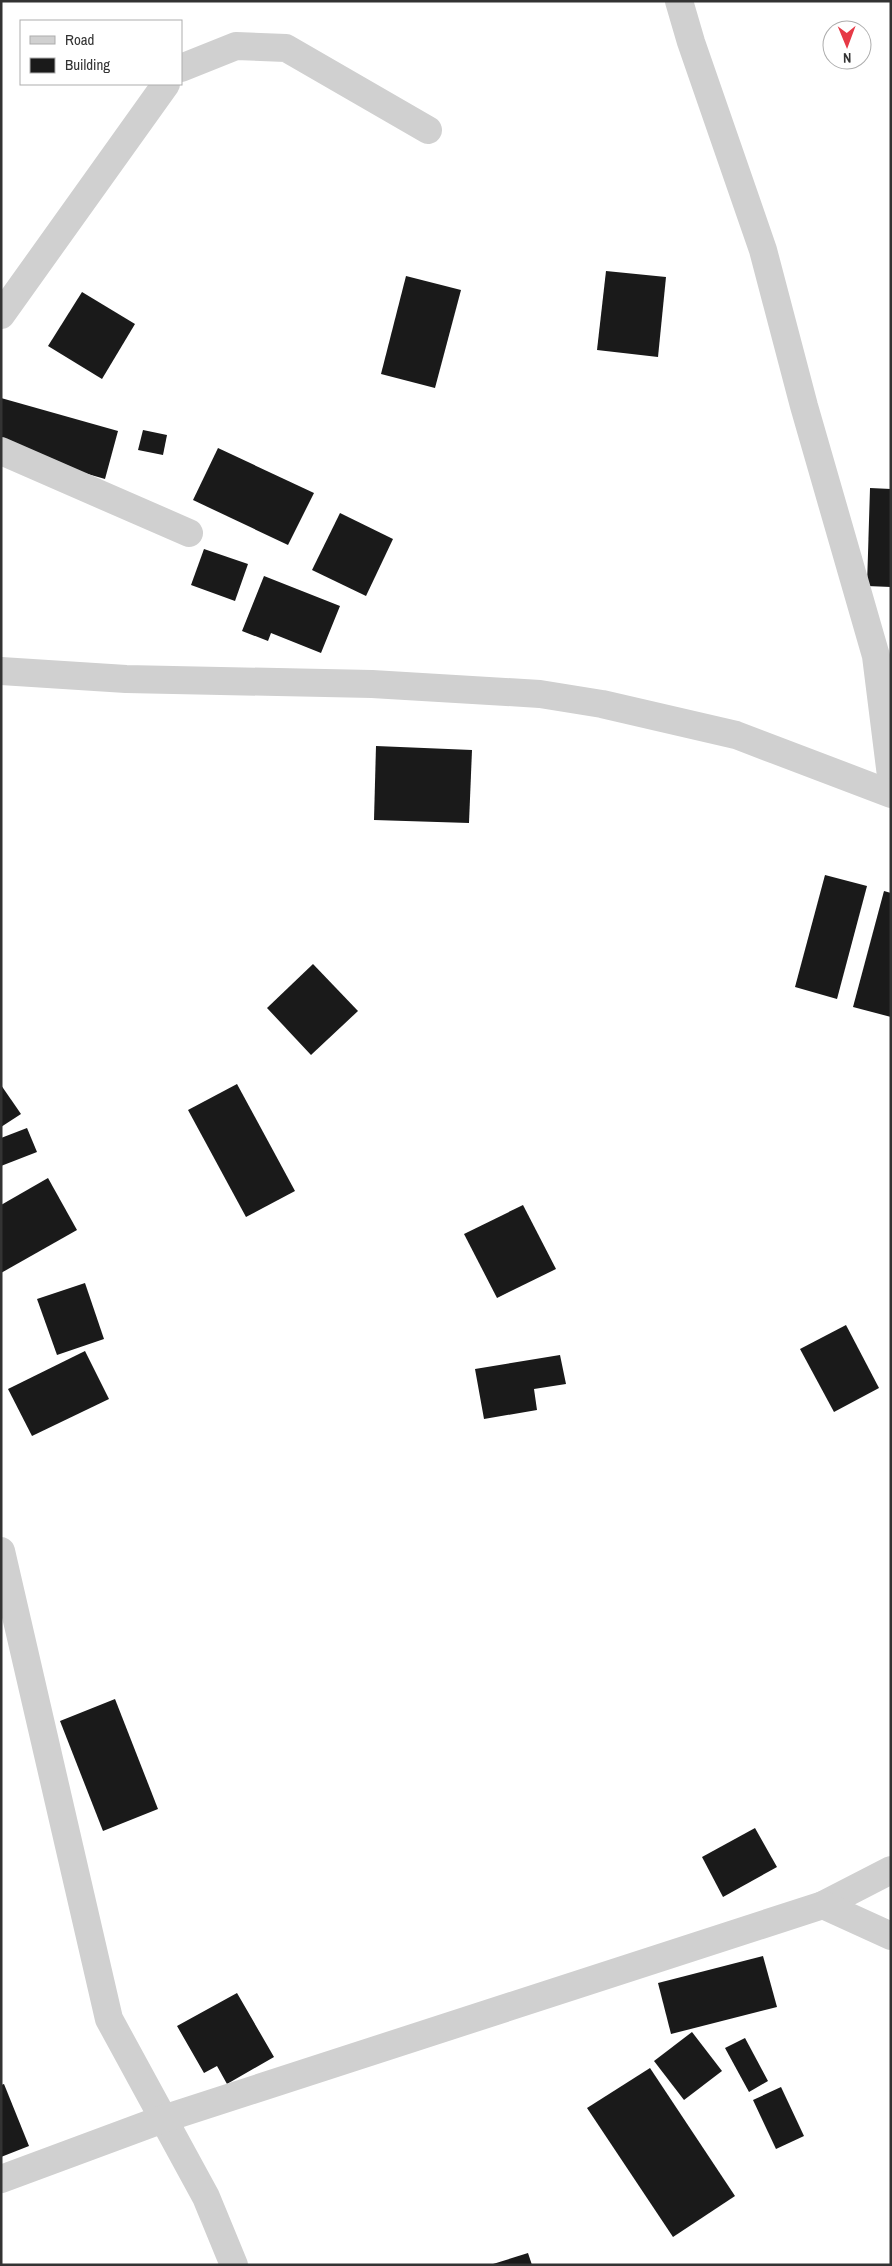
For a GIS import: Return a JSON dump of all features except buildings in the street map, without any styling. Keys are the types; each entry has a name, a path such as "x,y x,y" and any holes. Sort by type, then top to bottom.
{"street":[{"path":"679,1 691,42 762,250 804,406 876,656 891,776"},
{"path":"182,68 236,46 286,48 428,130"},
{"path":"1,315 165,85"},
{"path":"1,451 189,533"},
{"path":"1,671 126,679 372,684 540,694 611,706 736,735 891,794"},
{"path":"1,1551 109,2019 206,2197 234,2265"},
{"path":"1,2179 163,2119 823,1905 891,1870"},
{"path":"823,1905 891,1936"}]}
